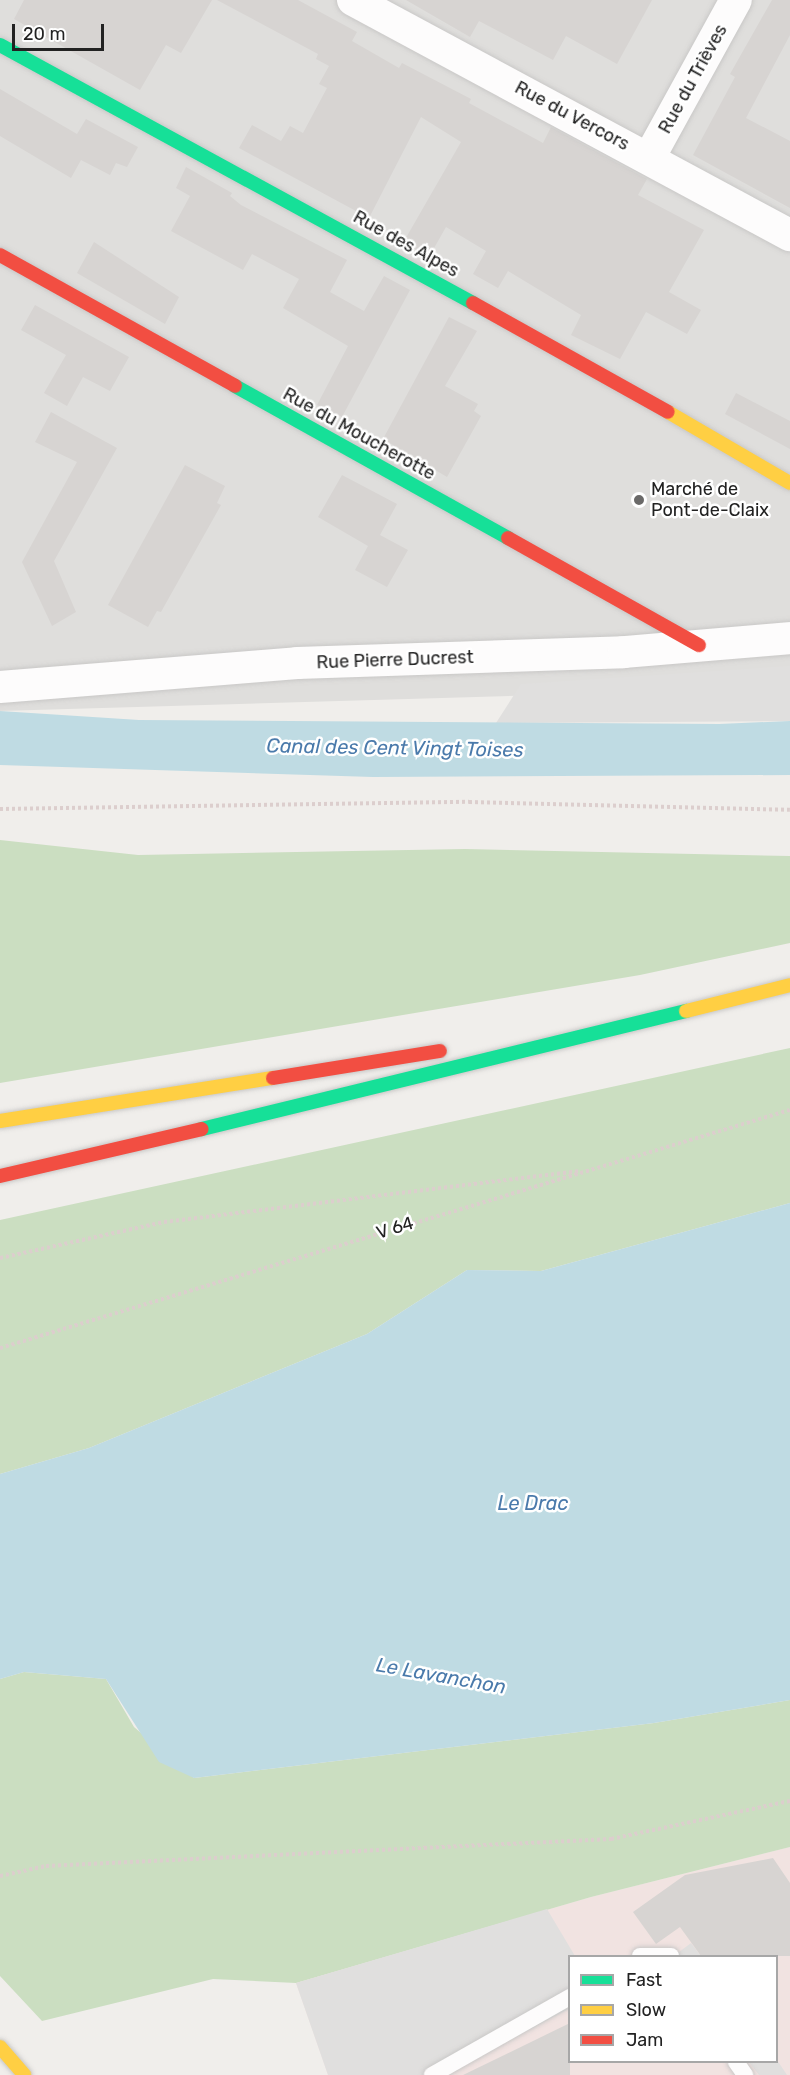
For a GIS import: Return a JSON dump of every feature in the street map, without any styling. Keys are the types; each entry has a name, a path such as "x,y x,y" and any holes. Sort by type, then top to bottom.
{"main road":[{"name":"Rue des Alpes","path":"0,45 548,343 790,483"},
{"name":"Rue du Moucherotte","path":"0,255 699,645"},
{"path":"0,1176 307,1105 655,1016 790,985"},
{"path":"490,1043 655,1016"},
{"path":"0,1121 455,1049"},
{"path":"0,2047 24,2075"}],"street":[{"name":"Rue du Vercors","path":"353,0 790,235"},
{"name":"Rue du Trièves","path":"649,158 736,0"},
{"name":"Rue Pierre Ducrest","path":"0,687 297,663 624,652 790,638"}],"lane":[{"path":"432,2075 568,1997"}],"path":[{"path":"0,809 469,802 790,810"},
{"name":"V 64","path":"0,1348 790,1110"},
{"path":"0,1258 164,1222 589,1170"},
{"path":"0,1876 46,1866 611,1839 790,1801"}],"shaded area":[{"path":"0,0 790,0 790,679 610,693 0,711"},
{"path":"790,666 790,721 496,723 521,684"},
{"path":"790,1847 790,2075 328,2075 296,1983 591,1897"},
{"path":"547,1909 574,1955 568,1955 568,2010 442,2075 328,2075 296,1983"},
{"path":"691,1943 700,1955 675,1955"},
{"path":"778,2062 787,2075 759,2075 750,2063"}],"green space":[{"path":"0,840 138,855 465,849 790,856 790,943 640,975 0,1083"},
{"path":"790,1048 790,1203 541,1271 467,1270 367,1334 89,1448 0,1474 0,1220"},
{"path":"24,1672 106,1679 134,1727 194,1778 654,1723 790,1700 790,1847 591,1897 296,1983 213,1979 42,2021 0,1976 0,1679"}],"water":[{"name":"Canal des Cent Vingt Toises","path":"0,711 139,720 719,724 790,721 790,775 373,777 0,765"},
{"name":"Le Drac","path":"790,1203 790,1700 654,1723 194,1778 159,1762 106,1679 24,1672 0,1679 0,1474 89,1448 367,1334 467,1270 541,1271"}],"building":[{"path":"24,0 212,0 181,53 166,45 140,90 14,19"},
{"path":"217,0 298,0 357,32 352,41 399,68 402,63 471,99 469,103 543,143 551,127 647,179 638,195 704,230 669,292 701,310 687,334 646,312 620,359 571,335 581,315 508,271 498,288 473,274 486,251 446,227 429,257 403,243 461,142 421,117 369,218 239,148 252,125 281,141 290,126 303,133 327,88 319,84 329,66 316,59 318,54"},
{"path":"406,0 652,0 617,64 566,36 553,60 479,21 470,37"},
{"path":"772,0 790,0 790,35 746,118 790,141 790,208 693,155 735,77 730,74"},
{"path":"0,89 77,134 86,119 138,147 127,167 116,163 110,175 81,160 71,178 0,136"},
{"path":"186,167 232,193 230,196 241,205 347,260 330,292 364,311 384,276 410,290 342,417 317,405 348,346 283,308 299,279 252,254 243,270 171,231 190,196 176,188"},
{"path":"94,242 179,297 165,324 77,273"},
{"path":"35,305 129,357 110,391 83,377 67,406 44,393 66,355 21,330"},
{"path":"449,317 477,331 445,386 478,404 474,411 481,416 447,477 383,439"},
{"path":"736,393 790,421 790,449 725,414"},
{"path":"51,412 117,448 54,561 76,612 52,626 22,562 77,462 35,442"},
{"path":"185,465 225,486 217,503 221,505 161,612 157,611 148,627 108,605"},
{"path":"342,475 397,504 380,535 408,550 387,587 355,570 368,546 318,517"},
{"path":"773,1858 790,1883 790,1956 700,1955 680,1927 656,1944 633,1912 685,1875"},
{"path":"568,2024 570,2075 463,2075"}],"traffic: fast":[{"path":"0,45 473,303"},
{"path":"235,386 508,538"},
{"path":"202,1129 686,1011"}],"traffic: slow":[{"path":"668,412 790,483"},
{"path":"686,1011 790,985"},
{"path":"0,1121 273,1078"},
{"path":"0,2047 24,2075"}],"traffic: jam":[{"path":"0,255 235,386"},
{"path":"473,303 668,412"},
{"path":"508,538 699,645"},
{"path":"273,1078 440,1051"},
{"path":"0,1176 202,1129"}],"place":[{"name":"Marché de Pont-de-Claix","path":"639,500"}],"water label":[{"name":"Le Lavanchon","path":"441,1676"}]}
